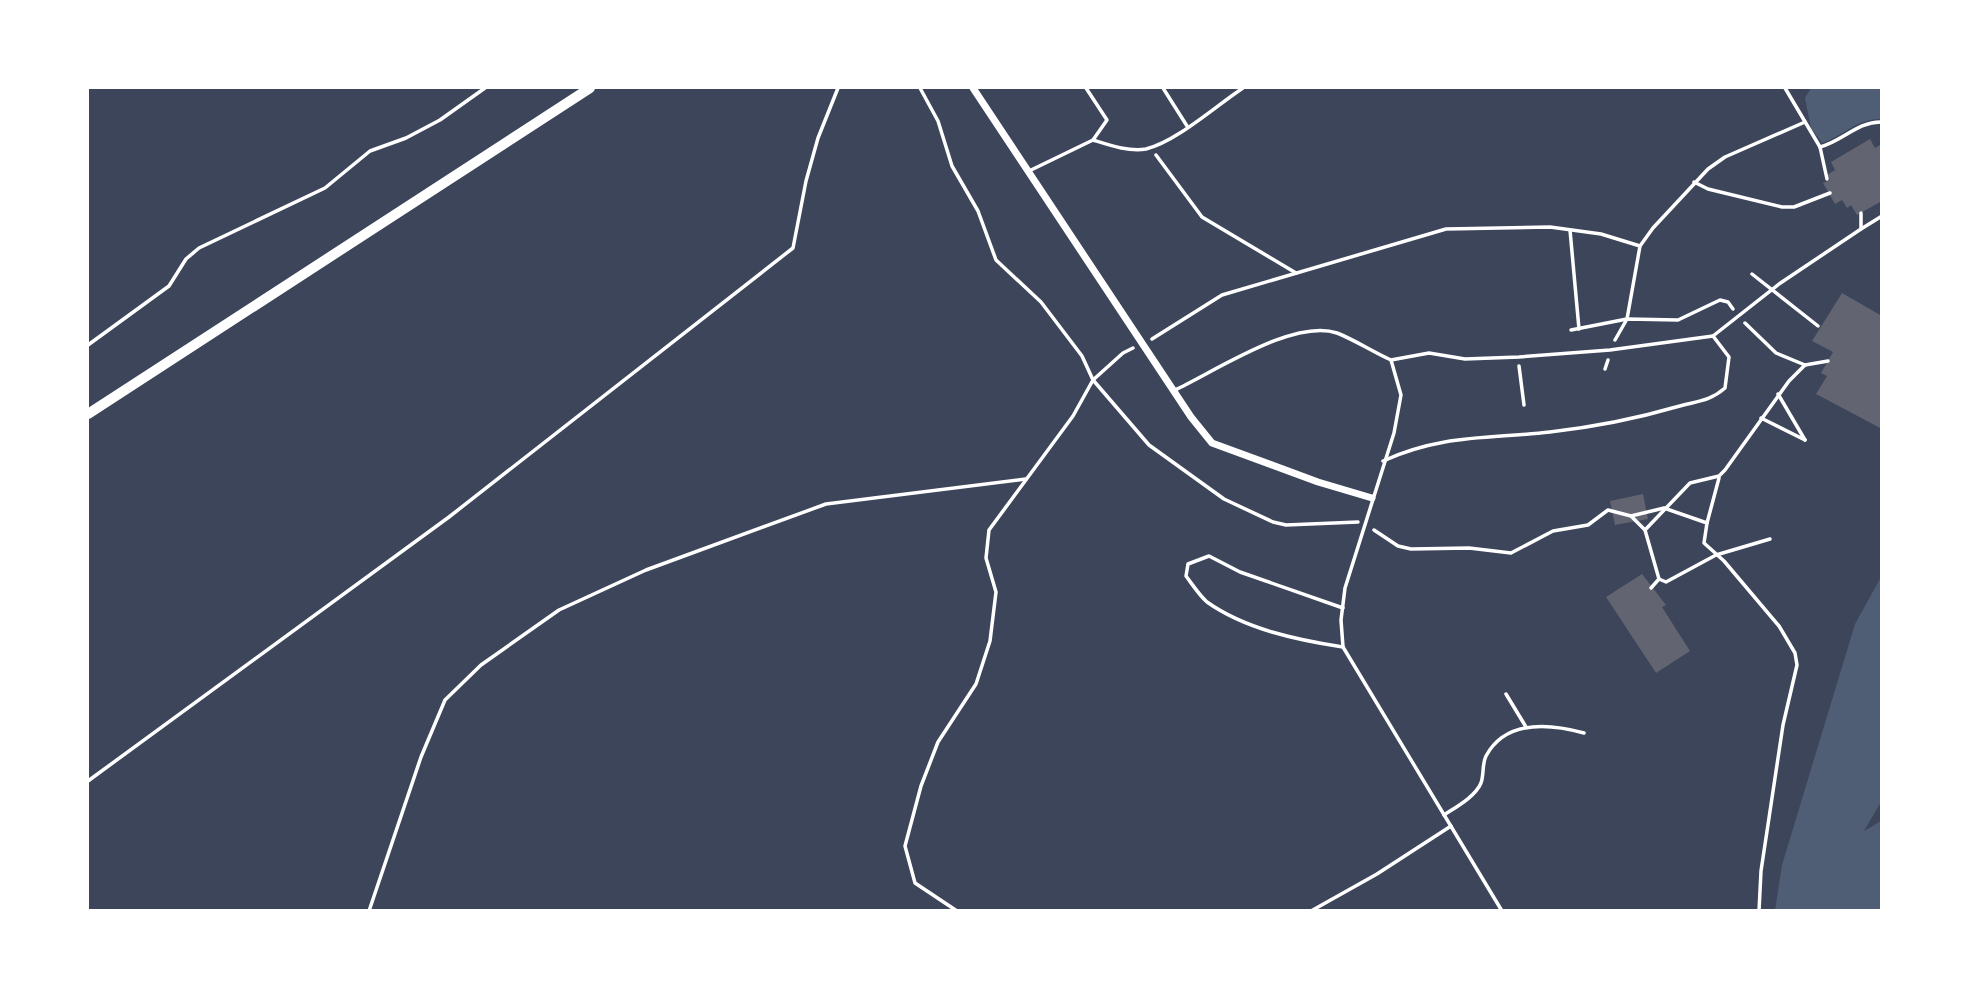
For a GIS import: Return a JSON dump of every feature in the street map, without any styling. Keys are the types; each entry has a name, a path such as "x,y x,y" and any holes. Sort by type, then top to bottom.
{"street":[{"path":"88,414 590,88"},
{"path":"973,88 1212,443 1305,478 1372,498"}],"lane":[{"path":"1029,172 1093,140 1107,120 1086,88"},
{"path":"1163,88 1187,126"},
{"path":"1230,88 1234,94"},
{"path":"1093,140 1118,148 1151,146 1187,126 1243,88"},
{"path":"1860,229 1861,213"},
{"path":"1175,390 1238,357 1302,332 1335,332 1391,360 1429,353 1465,359 1519,357 1610,350 1713,336 1737,314 1769,291 1881,216"},
{"path":"1752,274 1769,291 1818,326"},
{"path":"1383,461 1415,447 1443,440 1551,432 1647,416 1711,400 1725,388 1729,357 1713,336"},
{"path":"1391,360 1401,395 1394,433 1345,588 1343,647 1502,911"},
{"path":"1343,608 1240,572 1209,556 1188,564 1186,576 1206,601 1252,625 1307,642 1343,647"},
{"path":"1506,694 1526,727"},
{"path":"1444,815 1468,799 1481,785 1486,757 1503,737 1526,727 1557,726 1584,733"},
{"path":"1311,911 1377,874 1451,826"}],"path":[{"path":"88,345 169,286 186,259 199,248 325,188 370,152 406,138 440,120 485,88"},
{"path":"88,781 386,559 449,517 793,248 806,181 818,138 838,88"},
{"path":"920,88 938,121 952,166 978,211 996,260 1041,302 1082,356 1093,380"},
{"path":"1785,88 1820,147 1827,179"},
{"path":"1820,147 1836,143 1867,121 1881,122"},
{"path":"1627,319 1640,246 1693,182 1725,157 1805,122"},
{"path":"1151,146 1202,217 1296,273"},
{"path":"1693,182 1765,205 1794,207 1830,193"},
{"path":"957,911 915,883 905,846 921,786 938,742 976,684 990,641 996,592 986,558 989,530 1073,416 1093,380 1123,353 1222,295 1446,229 1550,227 1601,234 1640,246"},
{"path":"1570,230 1579,329"},
{"path":"1571,330 1627,319 1678,320 1720,300 1727,302 1776,353 1805,365 1828,361"},
{"path":"1519,357 1519,384 1524,405"},
{"path":"1759,911 1761,872 1783,725 1797,665 1786,635 1704,543 1719,476 1760,418 1805,365"},
{"path":"1760,418 1805,440 1779,394"},
{"path":"1645,530 1690,483 1719,476"},
{"path":"369,911 421,757 445,700 481,665 559,610 646,570 826,504 1026,479"},
{"path":"1659,579 1645,530 1631,516 1664,508 1707,523"},
{"path":"1659,579 1666,582 1716,555 1770,539"},
{"path":"1651,588 1659,579"}],"shaded area":[{"path":"88,88 1881,88 1881,910 88,910"},
{"path":"1811,88 1881,88 1881,119 1865,121 1822,143 1811,128 1805,98"},
{"path":"1881,577 1881,802 1864,831 1881,821 1881,910 1775,910 1782,865 1855,624"}],"building":[{"path":"1870,139 1875,148 1880,145 1882,149 1882,201 1857,215 1851,205 1847,208 1842,200 1835,204 1823,183 1830,180 1827,175 1835,170 1831,162"},
{"path":"1842,293 1882,316 1882,429 1816,394 1827,376 1821,373 1833,352 1812,341"},
{"path":"1643,494 1648,519 1615,525 1610,501"},
{"path":"1642,574 1666,605 1662,607 1690,651 1656,673 1606,597"}]}
